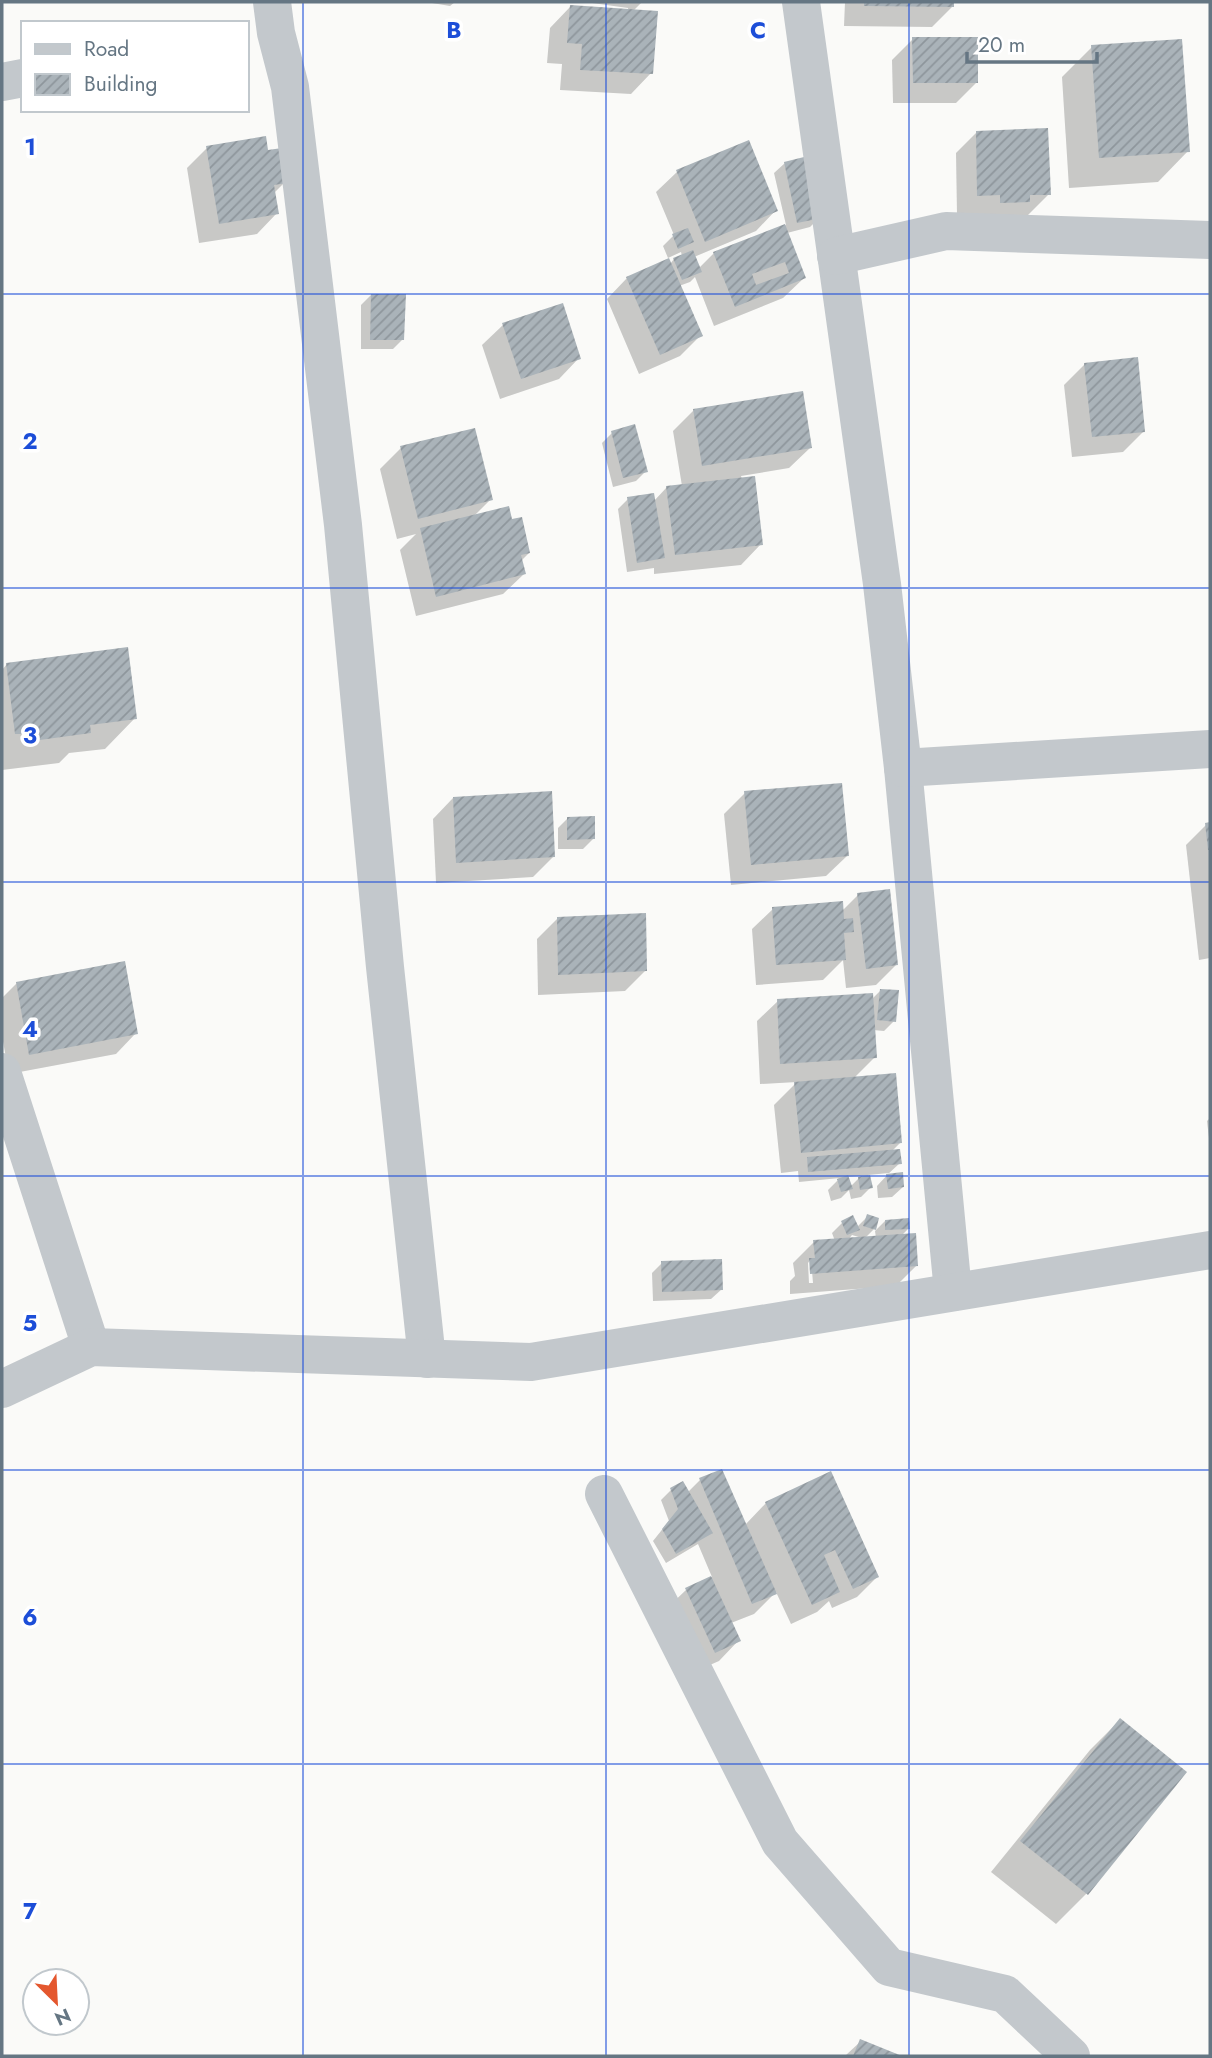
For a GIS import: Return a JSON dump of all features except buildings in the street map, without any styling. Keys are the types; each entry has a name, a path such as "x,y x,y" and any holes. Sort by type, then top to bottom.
{"street":[{"path":"800,2 882,584 903,768 953,1293"},
{"path":"265,24 290,87 343,525 427,1359"},
{"path":"2,82 21,78"},
{"path":"836,256 947,231 1210,240"},
{"path":"903,768 1210,749"},
{"path":"2,1072 91,1347"},
{"path":"2,1389 91,1347 531,1362 1210,1250"},
{"path":"604,1494 780,1842 889,1967 1005,1994 1071,2056"}]}
